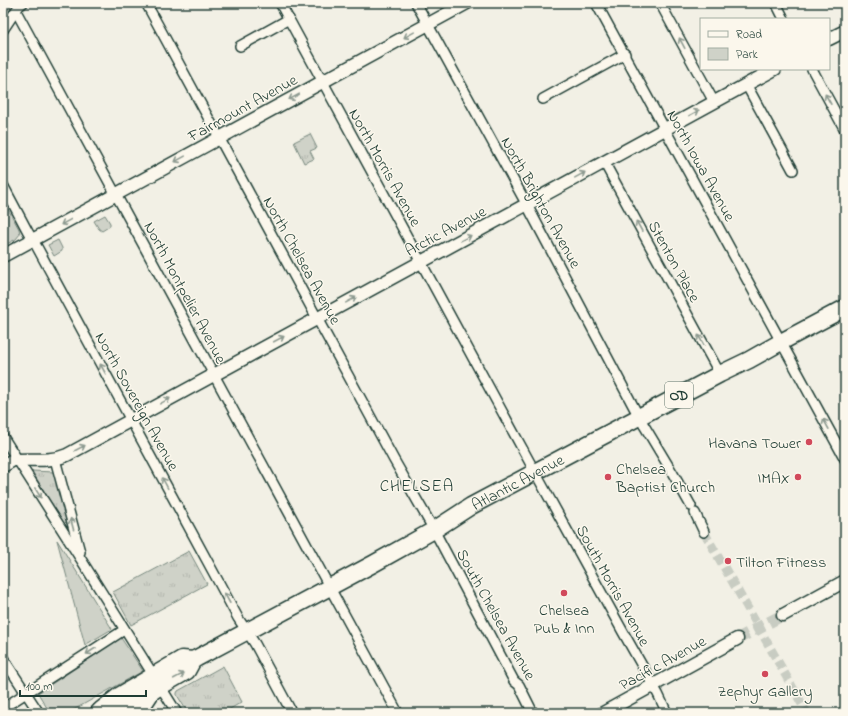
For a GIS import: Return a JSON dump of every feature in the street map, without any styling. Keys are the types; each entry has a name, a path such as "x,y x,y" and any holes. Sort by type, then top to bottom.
{"highway":[{"name":"Atlantic Avenue","path":"156,683 182,659 193,660 246,632 434,530 471,506 845,308"},
{"name":"OD","path":"97,712 119,696 156,683"}],"main road":[{"name":"Atlantic Avenue","path":"139,713 156,683"}],"street":[{"path":"3,30 23,3"},
{"name":"North Chelsea Avenue","path":"146,3 394,460 434,530"},
{"name":"North Morris Avenue","path":"280,3 535,472"},
{"name":"North Brighton Avenue","path":"416,3 527,205 639,416 693,509 704,532"},
{"name":"Fairmount Avenue","path":"3,256 467,3"},
{"name":"North Iowa Avenue","path":"596,3 781,342 842,448 845,459"},
{"path":"660,3 714,102"},
{"path":"776,3 784,18"},
{"name":"North Montpelier Avenue","path":"16,11 398,713"},
{"path":"240,46 289,19"},
{"path":"830,38 845,31"},
{"path":"543,99 625,54"},
{"name":"Arctic Avenue","path":"55,459 67,455 773,70"},
{"path":"813,70 845,130"},
{"path":"746,84 794,170"},
{"name":"Stenton Place","path":"604,162 720,374"},
{"name":"North Sovereign Avenue","path":"3,186 246,632 255,644 292,713"},
{"path":"3,438 82,561 156,683 176,713"},
{"path":"3,466 13,460 55,459 82,561"},
{"name":"South Morris Avenue","path":"535,472 667,713"},
{"name":"South Chelsea Avenue","path":"434,530 511,676 518,685 533,713"},
{"path":"783,615 845,581"},
{"path":"3,708 124,630"},
{"name":"Pacific Avenue","path":"603,713 737,639"},
{"path":"3,658 39,713"}],"green space":[{"path":"310,134 317,148 310,151 314,159 304,163 294,142"},
{"path":"3,200 19,229 20,234 16,239 3,246"},
{"path":"105,215 110,223 110,226 102,231 94,221"},
{"path":"58,240 62,251 54,256 48,245"},
{"path":"32,471 54,472 67,521 64,524"},
{"path":"57,540 112,629 85,645"},
{"path":"189,551 207,584 131,625 113,592"},
{"path":"121,638 143,671 68,713 50,713 38,693"},
{"path":"223,666 242,702 223,713 188,713 177,695 178,691"}],"tunnel":[{"path":"704,532 807,713"},
{"path":"737,639 783,615"}],"place":[{"name":"Havana Tower","path":"809,442"},
{"name":"Chelsea Baptist Church","path":"608,477"},
{"name":"IMAX","path":"798,477"},
{"name":"Tilton Fitness","path":"728,561"},
{"name":"Chelsea Pub & Inn","path":"564,593"},
{"name":"Zephyr Gallery","path":"765,674"}],"district":[{"name":"CHELSEA","path":"417,485"}]}
